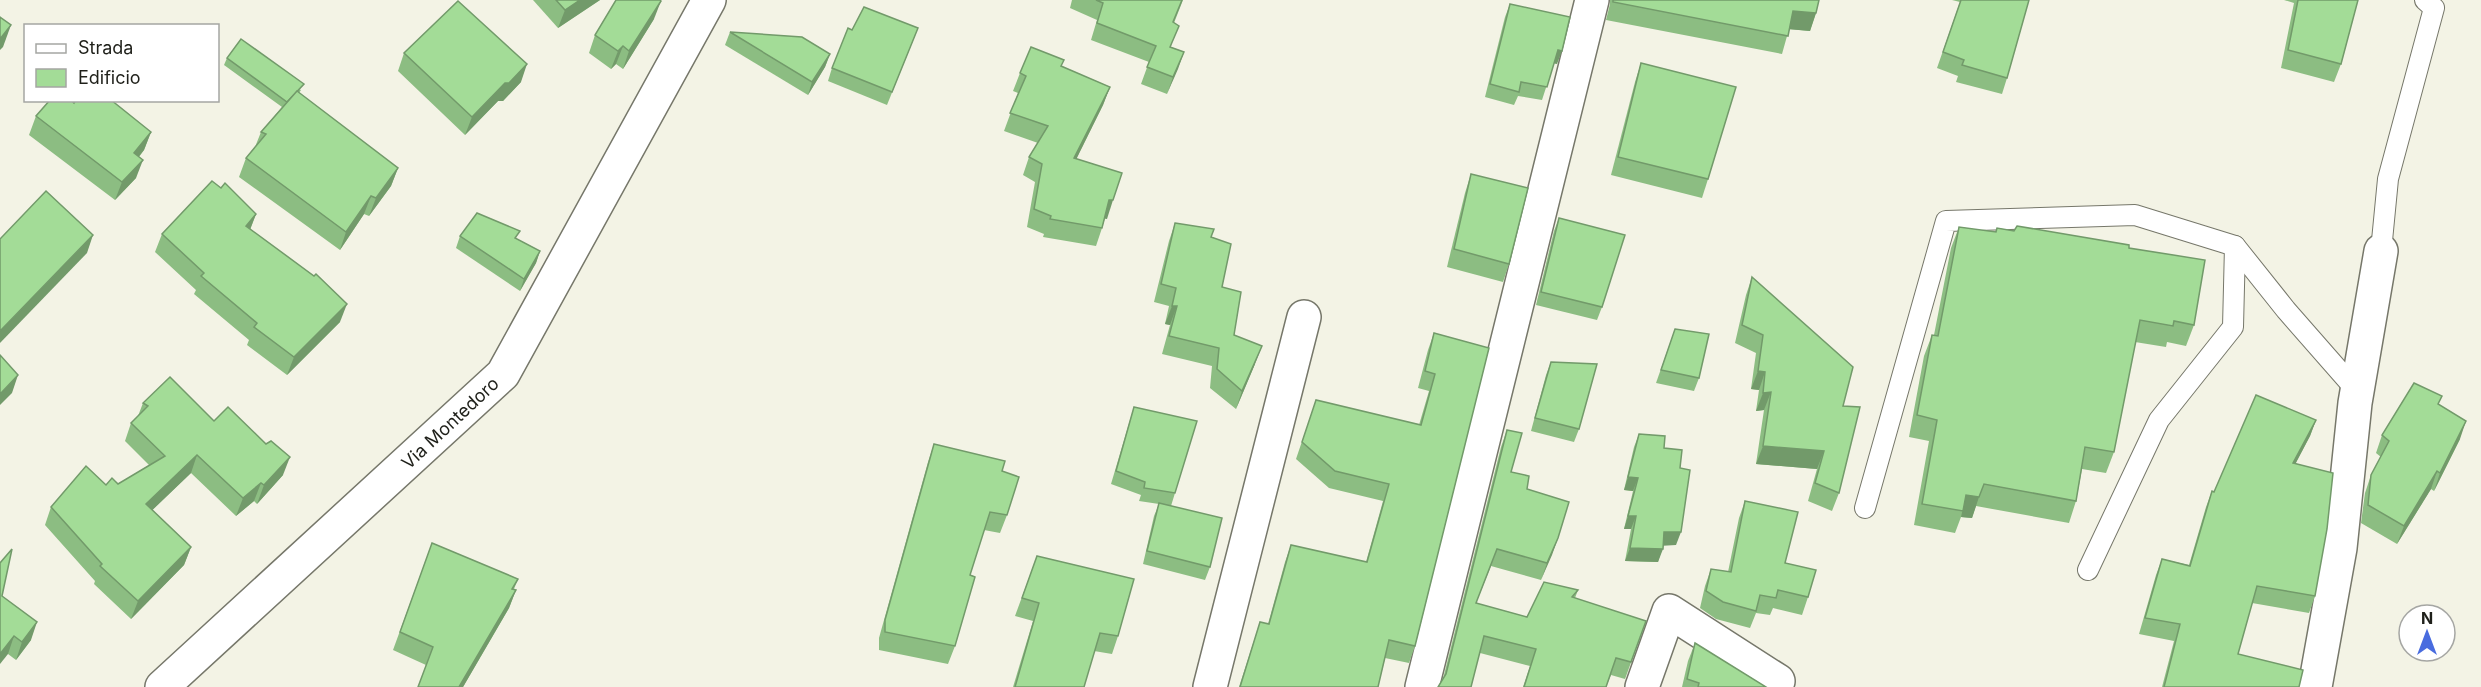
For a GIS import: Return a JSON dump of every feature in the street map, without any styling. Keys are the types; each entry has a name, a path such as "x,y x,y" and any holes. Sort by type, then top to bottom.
{"street":[{"name":"Via Montedoro","path":"162,687 502,374 709,0"},
{"path":"1422,687 1592,0"},
{"path":"2315,687 2340,548 2357,391 2380,250"},
{"path":"1210,687 1304,317"},
{"path":"1642,687 1670,611 1778,681"}],"lane":[{"path":"2380,250 2388,179 2432,3"},
{"path":"1865,508 1946,221 2135,215 2235,246 2286,310 2357,391"},
{"path":"2088,570 2159,420 2233,327 2235,246"}],"building":[{"path":"556,0 580,0 565,10"},
{"path":"616,0 661,1 629,51 623,46 618,51 595,35"},
{"path":"1096,0 1182,0 1173,22 1179,26 1170,47 1184,52 1173,77 1147,67 1156,46 1097,23 1103,3"},
{"path":"1613,0 1819,0 1816,13 1793,11 1788,36 1613,2"},
{"path":"1961,0 2029,0 2007,78 1962,65 1964,60 1943,52"},
{"path":"2298,0 2358,0 2341,64 2288,50"},
{"path":"458,1 527,64 472,117 404,53"},
{"path":"1510,4 1570,17 1562,51 1558,50 1547,87 1521,82 1519,92 1490,84"},
{"path":"864,7 918,28 892,92 832,68 848,28 852,30"},
{"path":"0,17 11,25 0,39"},
{"path":"730,32 802,37 830,54 812,82"},
{"path":"241,39 304,84 287,102 227,58"},
{"path":"1031,47 1064,60 1061,66 1110,87 1074,158 1122,173 1113,200 1109,200 1102,228 1050,219 1051,216 1034,209 1042,164 1029,157 1048,126 1010,113 1026,76 1020,73"},
{"path":"1641,63 1736,87 1708,179 1618,157"},
{"path":"297,91 398,168 376,198 371,196 346,232 246,158 266,134 261,132"},
{"path":"48,102 114,102 151,132 134,153 143,160 122,182 36,116"},
{"path":"1471,174 1528,188 1509,264 1454,249"},
{"path":"212,181 221,188 225,183 256,214 246,226 314,276 316,274 347,304 294,357 254,327 257,323 201,276 204,273 162,234"},
{"path":"46,191 93,235 0,331 0,239"},
{"path":"477,213 520,231 515,238 540,251 524,279 460,236"},
{"path":"1559,218 1625,235 1602,307 1541,292"},
{"path":"1175,223 1214,229 1211,237 1231,244 1222,287 1241,292 1234,335 1262,346 1242,391 1217,369 1219,348 1169,336 1177,306 1172,306 1176,288 1161,284"},
{"path":"2017,226 2205,260 2194,325 2174,321 2173,326 2140,320 2114,452 2085,447 2076,501 1984,484 1979,497 1966,495 1963,511 1922,504 1937,420 1917,415 1932,335 1938,336 1959,227 1996,232 1997,228 2014,231"},
{"path":"1752,277 1853,367 1843,406 1860,407 1839,493 1815,483 1824,451 1763,446 1771,392 1763,393 1765,372 1758,371 1763,335 1742,325"},
{"path":"1675,329 1709,334 1699,378 1661,370"},
{"path":"1434,333 1489,348 1415,646 1389,640 1378,687 1240,687 1260,622 1269,624 1291,545 1367,562 1389,484 1335,471 1302,442 1316,400 1421,425 1435,374 1425,371"},
{"path":"0,355 18,375 0,394"},
{"path":"1551,362 1597,364 1579,429 1535,418"},
{"path":"170,377 214,421 228,407 266,444 271,441 290,457 264,485 261,483 243,498 197,455 146,504 191,547 138,601 100,566 102,564 51,507 86,466 106,485 112,478 118,484 165,456 131,423 148,406 143,403"},
{"path":"2414,383 2442,396 2438,404 2466,421 2440,473 2437,471 2404,526 2368,505 2371,475 2389,441 2382,435"},
{"path":"2256,395 2316,420 2293,463 2333,473 2327,529 2315,596 2257,586 2238,654 2303,670 2299,687 2164,687 2180,624 2145,618 2162,559 2190,566 2212,491 2214,492"},
{"path":"1134,407 1197,421 1175,493 1144,488 1145,482 1116,471"},
{"path":"1507,430 1522,433 1511,472 1529,476 1527,489 1569,502 1558,538 1547,563 1497,549 1476,603 1527,617 1544,582 1578,590 1572,597 1646,621 1631,662 1616,658 1606,687 1524,687 1536,649 1484,636 1471,687 1438,687 1446,674"},
{"path":"1639,434 1665,436 1664,448 1682,450 1680,468 1690,470 1681,532 1664,532 1663,549 1630,548 1636,516 1628,516 1638,478 1628,477"},
{"path":"934,444 1005,461 1002,471 1019,477 1007,515 990,512 970,575 975,577 955,646 885,632 885,620"},
{"path":"1745,501 1798,512 1785,563 1816,570 1808,597 1778,590 1776,598 1760,595 1756,611 1723,602 1706,591 1711,569 1731,572"},
{"path":"1159,503 1222,518 1210,567 1147,551"},
{"path":"432,543 518,579 512,589 516,590 459,687 418,687 433,647 400,632"},
{"path":"12,549 2,596 37,622 22,642 14,636 0,654 0,563"},
{"path":"1037,556 1134,579 1118,636 1100,633 1084,687 1015,687 1039,603 1022,598"},
{"path":"1695,643 1766,687 1698,687 1699,683 1687,679"}]}
